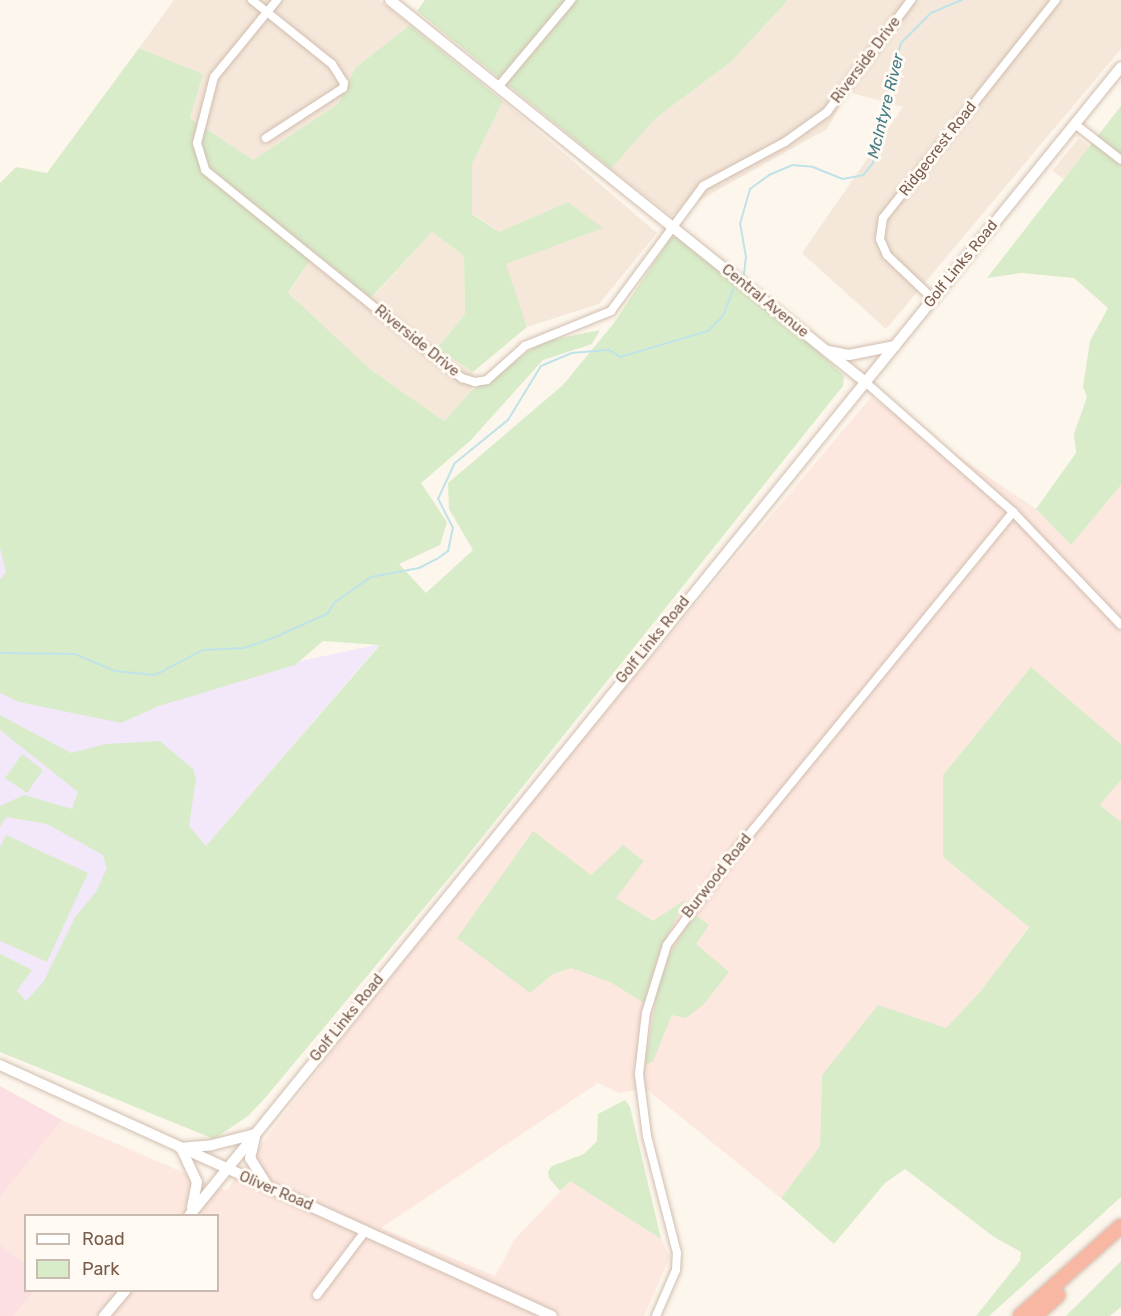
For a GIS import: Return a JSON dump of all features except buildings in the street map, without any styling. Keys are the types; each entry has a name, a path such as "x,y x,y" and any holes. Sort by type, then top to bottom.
{"highway":[{"path":"1020,1316 1121,1226"},
{"path":"1035,1316 1121,1237"}],"main road":[{"name":"Central Avenue","path":"390,0 864,381"},
{"name":"Golf Links Road","path":"190,1214 1121,67"},
{"path":"825,350 849,356 895,346"},
{"name":"Oliver Road","path":"0,1065 226,1170 366,1230 552,1316"},
{"path":"189,1214 197,1182 180,1149 212,1145 256,1134 250,1158 270,1189"},
{"path":"104,1316 124,1292"}],"street":[{"path":"252,0 333,64 344,83 343,88 266,138"},
{"name":"Riverside Drive","path":"277,0 214,77 197,143 205,170 462,378 475,382 487,380 525,346 607,315 704,186 785,142 827,112 911,0"},
{"path":"498,87 571,0"},
{"name":"Ridgecrest Road","path":"933,299 886,255 880,239 883,218 1056,0"},
{"path":"1075,124 1121,160"},
{"name":"Central Avenue","path":"864,381 1013,512 1121,625"},
{"name":"Burwood Road","path":"656,1316 676,1270 677,1253 641,1109 639,1074 646,1013 667,945 738,847 1013,512"},
{"path":"317,1295 366,1230"}],"shaded area":[{"path":"174,0 379,0 410,25 355,68 338,104 253,160 190,118 203,74 139,48"},
{"path":"788,0 1121,0 1121,49 886,329 802,253 903,107 848,92 827,129 671,216 611,169 656,118 731,62"},
{"path":"503,101 657,233 599,304 527,327 505,264 602,228 568,202 499,232 472,213 472,164"},
{"path":"1079,138 1121,173 1100,203 1052,171"},
{"path":"432,232 464,256 465,314 437,348 473,372 471,391 444,421 370,369 288,294 315,253 372,298"},
{"path":"871,397 1036,509 1071,545 1121,485 1121,744 1031,667 943,775 943,857 1029,926 979,993 946,1028 822,1075 820,1146 781,1198 645,1088 619,1093 598,1083 381,1228 495,1276 515,1239 570,1181 661,1239 670,1257 644,1316 13,1316 33,1292 219,1292 219,1214 24,1214 24,1263 0,1244 0,1197 62,1120 226,1191 346,1033 563,762"},
{"path":"0,451 282,665 380,644 206,846 0,1044"},
{"path":"1121,780 1121,822 1100,805"},
{"path":"0,1086 62,1120 0,1197"},
{"path":"0,1244 24,1263 24,1292 33,1292 13,1316 0,1316"}],"green space":[{"path":"425,0 788,0 731,62 656,118 611,169 417,11"},
{"path":"410,25 503,101 472,164 472,214 499,232 568,202 603,228 506,264 527,327 473,372 437,348 465,314 464,256 432,232 371,298 315,253 288,293 370,369 444,421 471,391 542,342 600,330 592,344 543,360 470,441 421,483 447,522 440,545 399,564 426,593 473,550 449,509 448,483 563,385 614,323 671,237 677,237 811,345 844,376 843,386 464,860 265,1098 248,1116 214,1139 0,1052 0,954 32,970 17,991 26,1001 44,981 75,917 96,892 107,868 103,855 47,824 6,817 0,827 0,806 24,795 72,809 78,792 0,730 0,715 71,753 105,744 160,741 193,769 196,778 189,826 206,846 380,645 323,641 295,665 159,706 121,723 19,702 0,693 0,580 6,572 0,548 0,183 16,167 47,173 139,48 203,74 190,118 253,160 338,104 355,68"},
{"path":"1121,106 1121,485 1071,545 1036,509 1076,453 1074,434 1087,397 1083,387 1090,341 1108,308 1074,278 1022,273 987,278"},
{"path":"1031,667 1121,744 1121,780 1100,805 1121,822 1121,1197 989,1316 976,1316 1020,1261 1021,1252 994,1237 905,1169 885,1183 834,1244 781,1198 820,1146 822,1075 878,1005 946,1028 979,993 1029,927 943,857 943,775"},
{"path":"22,754 43,770 27,793 5,778"},
{"path":"533,831 591,875 623,845 644,861 616,898 653,921 686,899 660,950 644,1003 610,982 571,968 553,974 530,993 457,938"},
{"path":"6,835 88,873 47,962 0,941 0,847"},
{"path":"694,914 709,925 696,944 729,972 704,1004 686,1018 672,1015 653,1061 645,1065 658,987 670,954"},
{"path":"625,1100 630,1107 661,1239 570,1181 560,1191 549,1178 548,1171 552,1166 584,1154 597,1141 598,1114"},
{"path":"1121,1261 1121,1307 1110,1316 1066,1316"}],"waterway":[{"name":"McIntyre River","path":"744,275 746,257 740,224 750,189 769,175 792,165 813,167 843,179 863,175 873,163 877,134 901,43 931,13 962,0"},
{"name":"McIntyre River","path":"0,653 75,654 115,671 155,675 203,650 244,648 327,614 335,602 371,577 419,568 448,551 453,528 438,499 455,463 508,420 541,366 572,353 609,350 620,357 708,331 723,316 733,290"}]}
